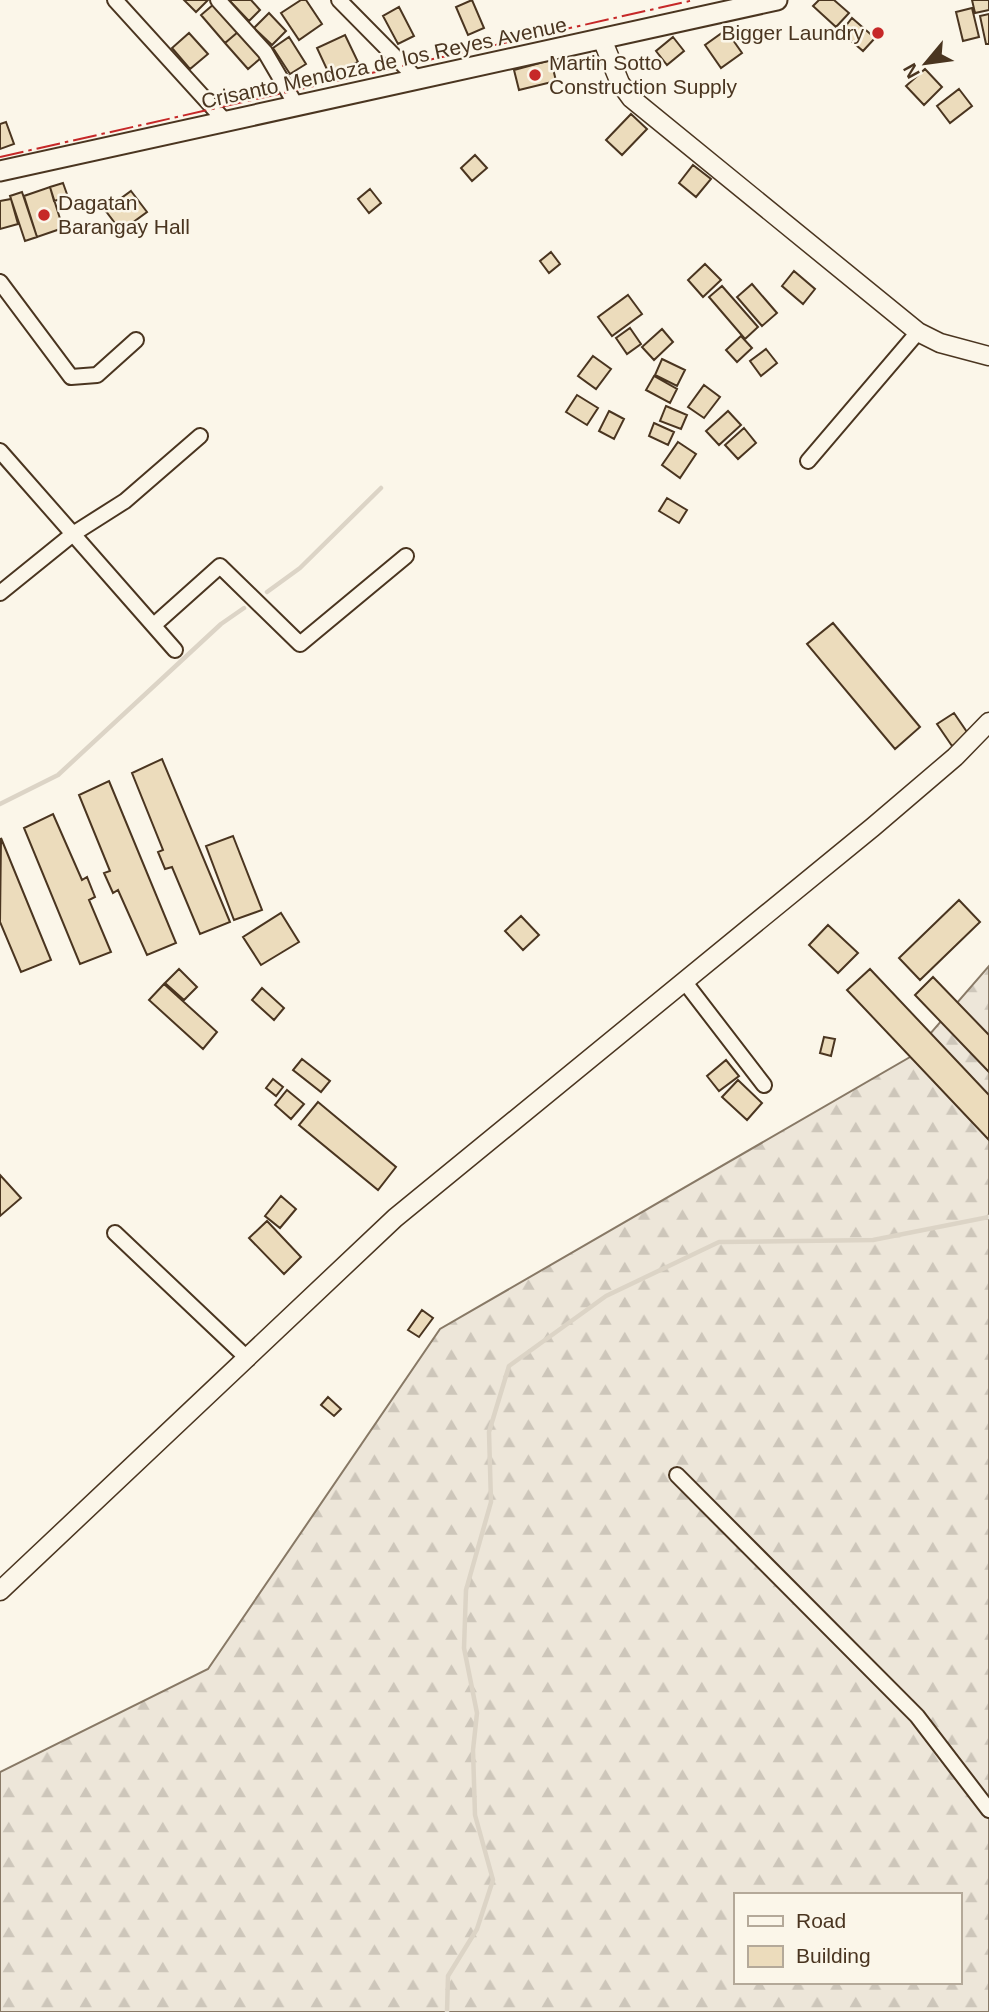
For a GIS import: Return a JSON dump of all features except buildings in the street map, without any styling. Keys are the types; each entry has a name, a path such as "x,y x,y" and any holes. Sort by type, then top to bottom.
{"main road":[{"name":"Crisanto Mendoza de los Reyes Avenue","path":"0,171 777,0"}],"street":[{"path":"115,0 225,121"},
{"path":"218,0 265,52 296,105"},
{"path":"339,0 418,79"},
{"path":"602,39 620,83 631,98 918,332 940,343 989,356"},
{"path":"0,282 71,377 97,375 136,340"},
{"path":"808,461 918,332"},
{"path":"0,593 73,534 125,501 200,436"},
{"path":"0,450 175,650"},
{"path":"153,625 220,566 300,644 406,556"},
{"path":"0,1591 395,1218 873,827 955,757 989,722"},
{"path":"684,981 764,1085"},
{"path":"115,1233 248,1359"},
{"path":"677,1475 917,1716 989,1810"}],"green space":[{"path":"989,966 989,2012 0,2012 0,1772 208,1669 440,1329 910,1057"}],"waterway":[{"path":"267,592 300,568 381,488"},
{"path":"0,804 58,775 221,624 244,608"},
{"path":"447,2012 448,1976 477,1929 493,1880 475,1815 473,1750 477,1713 464,1648 466,1590 491,1502 489,1432 509,1366 606,1296 719,1242 873,1240 989,1217"}],"power":[{"path":"0,157 694,0"}],"place":[{"name":"Bigger Laundry","path":"878,33"},
{"name":"Martin Sotto Construction Supply","path":"535,75"},
{"name":"Dagatan Barangay Hall","path":"44,215"}]}
